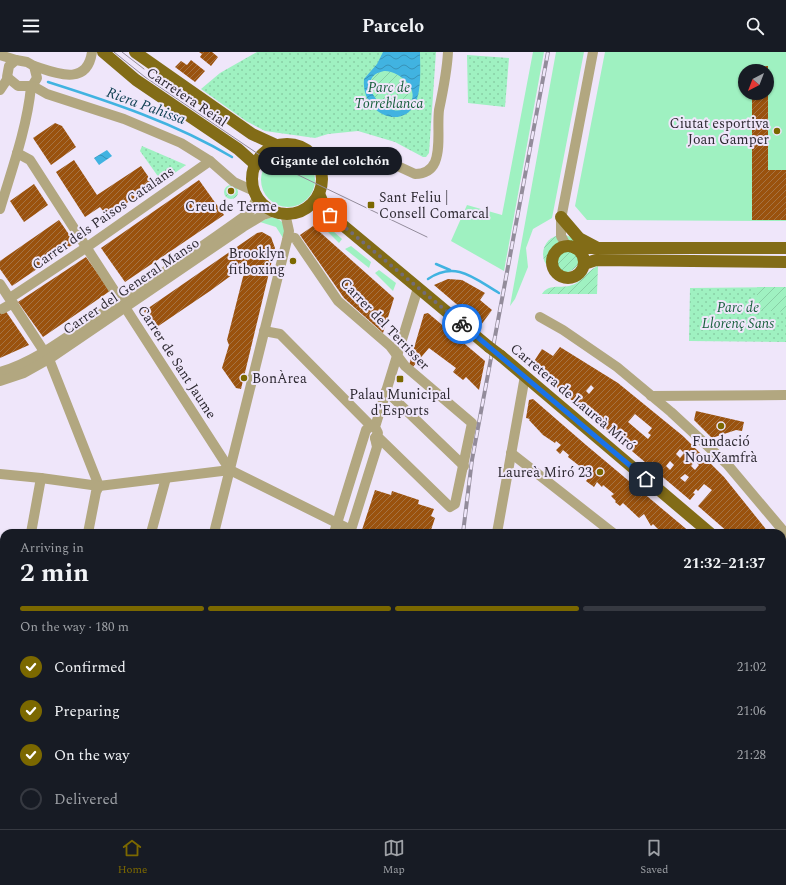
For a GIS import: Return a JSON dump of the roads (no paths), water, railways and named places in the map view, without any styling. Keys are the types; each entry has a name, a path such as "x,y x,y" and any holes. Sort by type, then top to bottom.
{"main road":[{"name":"Carretera Reial","path":"103,52 136,80 238,149 256,165"},
{"name":"Carretera Reial","path":"135,52 252,134 276,145"},
{"path":"303,210 319,194 322,182 318,163 312,156 296,146 286,144 276,145 263,153 256,165 252,179 256,194 270,209 280,212 303,210 327,212 319,194"},
{"name":"Carretera de Laureà Miró","path":"327,212 525,376 705,529"},
{"path":"561,217 579,238 597,247"},
{"path":"571,248 581,253 584,264 582,270 576,276 567,278 558,275 555,270 553,260 557,251 571,248 786,248"},
{"path":"584,264 596,260 786,262"}],"street":[{"path":"0,55 27,62 34,66 60,74 71,75 79,74 86,68 92,52"},
{"path":"312,156 351,152 372,154 415,174 422,174 431,169 436,157 439,111 444,92 448,52"},
{"path":"571,248 561,236 561,217 593,52"},
{"path":"0,90 9,66 16,60"},
{"path":"0,209 17,153 29,106 32,86 37,74 34,66"},
{"path":"5,76 18,86 32,86 47,94 153,130 197,151 234,182 256,194"},
{"name":"Carrer de Sant Jaume","path":"17,153 30,160 230,470"},
{"path":"321,173 337,154"},
{"name":"Carrer dels Països Catalans","path":"1,309 210,161"},
{"name":"Carrer del General Manso","path":"123,304 249,213 256,194"},
{"path":"215,529 288,237 288,225 280,212"},
{"name":"Carrer del General Manso","path":"0,381 24,373 47,355 123,304 264,214 280,212"},
{"name":"Carrer del Terrisser","path":"288,237 295,238 342,304 390,346 405,366 437,395 472,423 464,466"},
{"path":"0,284 47,355 99,486 96,492 89,529"},
{"path":"0,474 99,486 230,470 335,528 373,432 418,288"},
{"path":"540,317 563,330 617,366 727,464 782,529"},
{"path":"264,330 280,334 373,432 450,507 455,504 458,499 464,466 386,391"},
{"name":"Carrer del General Manso","path":"0,372 47,355"},
{"path":"498,529 525,376"},
{"path":"651,396 786,395"},
{"path":"352,529 377,447 373,432"},
{"path":"511,453 608,529"},
{"path":"31,529 41,478"},
{"path":"152,529 166,478"}],"water":[{"path":"383,52 420,52 419,92 415,104 409,112 401,116 392,117 375,109 369,101 365,91 364,79 377,64","holes":["384,71 396,74 407,82 413,94 412,100 408,106 400,110 391,110 383,105 371,90 370,82 374,75"]},
{"path":"107,150 112,156 99,165 94,158"}],"waterway":[{"name":"Riera Pahissa","path":"48,82 142,114 188,134 232,157"},
{"name":"Riera Pahissa","path":"436,264 450,270"},
{"name":"Riera Pahissa","path":"428,279 448,271 456,271 473,277 499,293"}],"tram line":[{"path":"114,52 145,77 267,160 427,237"},
{"path":"122,52 144,69"}],"railway":[{"path":"463,529 472,460 548,52"}],"place":[{"name":"Ciutat esportiva Joan Gamper","path":"777,131"},
{"name":"Creu de Terme","path":"231,191"},
{"name":"Sant Feliu | Consell Comarcal","path":"371,205"},
{"name":"Gigante del colchón","path":"330,215"},
{"name":"Brooklyn fitboxing","path":"293,261"},
{"name":"BonÀrea","path":"244,378"},
{"name":"Palau Municipal d'Esports","path":"400,379"},
{"name":"Fundació NouXamfrà","path":"721,426"},
{"name":"Laureà Miró 23","path":"600,472"}],"park label":[{"name":"Parc de Torreblanca","path":"389,96"},
{"name":"Parc de Llorenç Sans","path":"738,316"}]}
